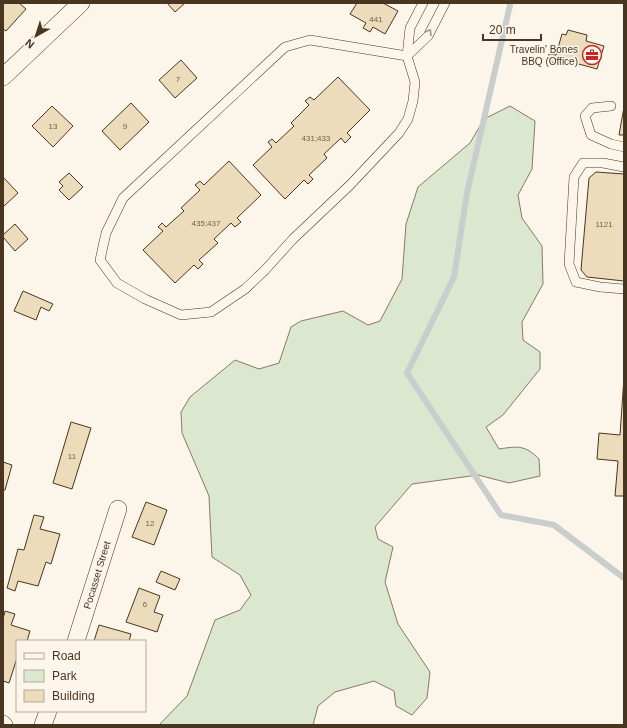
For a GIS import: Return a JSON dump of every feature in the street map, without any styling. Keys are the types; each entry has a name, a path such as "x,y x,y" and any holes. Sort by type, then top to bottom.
{"street":[{"path":"3,77 81,3"},
{"name":"Pocasset Street","path":"76,640 118,509"},
{"path":"42,725 48,712"}],"lane":[{"path":"407,56 310,40 285,47 123,198 106,233 100,260 117,283 145,299 181,315 211,312 245,289 265,270 293,239 350,185 399,133 408,119 414,95 415,82 407,56 410,28 423,3"},
{"path":"407,56 428,36 445,3"},
{"path":"611,106 592,108 585,116 591,135 611,144 624,147"},
{"path":"624,167 603,163 583,163 574,177 569,264 576,282 600,287 624,289"}],"green space":[{"path":"510,106 535,121 532,169 518,195 522,218 542,246 543,284 522,322 523,340 540,352 540,369 503,415 486,427 499,449 516,447 525,449 534,454 539,459 540,476 509,483 478,475 412,484 375,527 378,539 393,547 385,582 398,624 430,672 427,698 412,715 396,706 394,691 374,681 335,692 318,706 313,725 159,725 187,696 215,620 240,610 251,595 240,575 212,557 209,496 182,433 181,412 190,397 235,360 259,369 279,363 291,327 301,321 343,311 368,325 380,321 402,279 406,224 418,187 470,143 484,119"}],"building":[{"path":"3,3 19,3 26,9 6,31 3,29"},
{"path":"167,3 185,3 175,12"},
{"path":"357,3 383,3 398,11 385,34 373,27 370,32 363,28 366,23 350,14"},
{"path":"568,30 587,35 586,41 604,46 597,69 560,59 559,64 547,61 549,54 556,55 562,34 566,35"},
{"path":"181,60 197,78 175,98 159,80"},
{"path":"338,77 370,110 347,133 351,137 345,143 341,138 324,154 327,158 309,175 313,179 308,184 304,180 285,199 253,165 272,147 268,142 272,139 276,143 294,126 291,123 309,105 305,101 310,97 314,100"},
{"path":"131,103 149,122 120,150 102,131"},
{"path":"52,106 73,126 53,147 32,126"},
{"path":"624,107 624,135 619,135"},
{"path":"229,161 261,195 237,218 241,222 235,227 231,223 214,239 218,243 199,260 203,264 198,269 194,265 175,283 143,250 163,231 158,227 162,223 166,227 184,211 181,208 200,190 195,185 200,181 204,185"},
{"path":"596,172 624,174 624,281 587,277 581,270 589,178"},
{"path":"69,173 83,187 69,200 59,190 63,186 59,182"},
{"path":"3,177 18,193 3,207"},
{"path":"15,224 28,239 15,251 3,235"},
{"path":"23,291 53,304 49,311 41,307 36,320 14,311"},
{"path":"624,377 624,496 615,496 618,461 597,459 599,433 620,435"},
{"path":"71,422 91,428 72,489 53,483"},
{"path":"3,462 12,465 5,490 3,490"},
{"path":"146,502 167,510 154,545 132,537"},
{"path":"34,515 44,517 40,529 60,534 51,564 46,562 38,586 18,581 15,591 7,588 18,549 24,550"},
{"path":"161,571 180,579 175,590 156,582"},
{"path":"139,588 160,596 154,612 163,615 157,632 126,622"},
{"path":"5,611 15,614 11,625 30,631 27,640 16,640 16,661 9,683 3,681 3,619"},
{"path":"99,625 131,634 129,640 94,640"}],"waterway":[{"path":"510,5 467,193 454,277 407,373 501,515 554,525 624,578"}],"place":[{"name":"Travelin' Bones BBQ (Office)","path":"592,55"}]}
